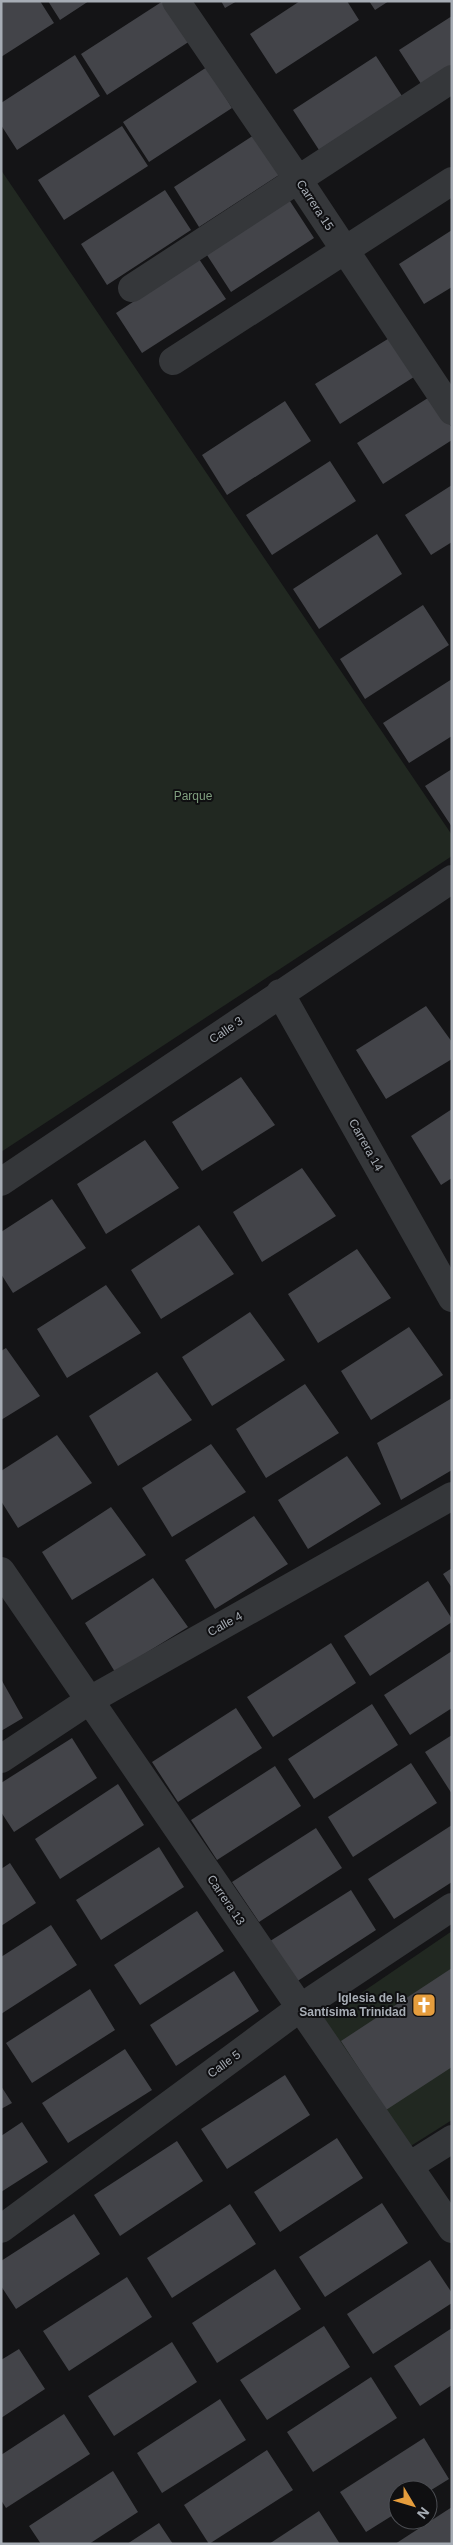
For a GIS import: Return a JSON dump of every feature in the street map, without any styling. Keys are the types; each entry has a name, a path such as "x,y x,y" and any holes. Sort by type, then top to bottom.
{"street":[{"name":"Carrera 15","path":"176,1 299,181 344,252 452,411"},
{"path":"132,288 299,181 452,79"},
{"path":"173,360 452,181"},
{"name":"Calle 3","path":"1,1182 452,878"},
{"name":"Carrera 14","path":"280,993 452,1298"},
{"name":"Calle 4","path":"1,1759 90,1700 452,1496"},
{"name":"Carrera 13","path":"1,1571 452,2229"},
{"name":"Calle 5","path":"1,2229 300,2008 452,1906"},
{"path":"409,2166 452,2138"}],"green space":[{"name":"Parque","path":"1,170 452,835 452,856 1,1152"},
{"path":"452,1931 452,2120 406,2149 323,2019"}],"building":[{"path":"1,1 40,1 54,23 1,57"},
{"path":"48,1 89,1 60,20"},
{"path":"163,1 190,41 107,95 81,54"},
{"path":"221,1 237,1 225,8"},
{"path":"300,1 347,1 359,20 276,74 250,34"},
{"path":"369,1 389,1 375,10"},
{"path":"452,16 452,73 425,90 399,50"},
{"path":"75,55 100,96 17,150 1,125 1,103"},
{"path":"376,56 402,96 319,150 293,110"},
{"path":"207,67 232,108 149,162 123,122"},
{"path":"122,126 148,166 64,220 38,180"},
{"path":"257,133 282,173 199,227 174,187"},
{"path":"165,190 191,230 107,285 81,244"},
{"path":"288,198 314,238 231,292 205,252"},
{"path":"452,230 452,287 424,304 399,264"},
{"path":"199,259 226,299 142,353 116,313"},
{"path":"391,337 417,375 340,424 315,384"},
{"path":"431,396 452,428 452,440 383,484 357,443"},
{"path":"285,401 311,441 227,495 202,455"},
{"path":"330,461 356,501 272,555 246,515"},
{"path":"452,485 452,542 431,555 405,515"},
{"path":"377,534 402,574 319,629 293,589"},
{"path":"423,605 449,645 365,699 340,659"},
{"path":"452,679 452,736 409,763 383,723"},
{"path":"452,769 452,827 425,786"},
{"path":"426,1006 452,1042 452,1059 386,1099 356,1050"},
{"path":"241,1077 275,1125 202,1171 172,1122"},
{"path":"452,1109 452,1178 441,1185 411,1136"},
{"path":"145,1140 179,1188 106,1234 77,1184"},
{"path":"302,1168 336,1216 262,1262 233,1212"},
{"path":"52,1199 86,1248 13,1293 1,1274 1,1232"},
{"path":"199,1225 234,1274 161,1319 131,1270"},
{"path":"357,1249 391,1298 318,1343 288,1294"},
{"path":"106,1285 141,1333 67,1378 37,1329"},
{"path":"250,1312 285,1360 212,1406 182,1357"},
{"path":"409,1327 443,1375 371,1420 341,1371"},
{"path":"6,1348 40,1396 1,1420 1,1351"},
{"path":"157,1372 192,1420 118,1466 89,1416"},
{"path":"305,1384 339,1433 266,1478 236,1429"},
{"path":"452,1398 452,1470 401,1500 377,1443"},
{"path":"57,1435 92,1483 18,1528 1,1501 1,1471"},
{"path":"211,1444 246,1492 172,1537 142,1488"},
{"path":"347,1456 381,1504 308,1549 278,1500"},
{"path":"111,1507 146,1555 72,1600 42,1552"},
{"path":"254,1516 288,1564 215,1609 185,1560"},
{"path":"452,1568 452,1588 443,1574"},
{"path":"153,1578 188,1627 115,1672 85,1623"},
{"path":"428,1581 452,1619 452,1622 370,1676 344,1636"},
{"path":"331,1643 356,1683 273,1737 247,1697"},
{"path":"452,1651 452,1708 410,1735 384,1695"},
{"path":"1,1679 23,1718 1,1731"},
{"path":"372,1704 398,1745 314,1799 288,1759"},
{"path":"236,1708 262,1748 178,1802 152,1762"},
{"path":"452,1735 452,1794 425,1752"},
{"path":"72,1738 97,1778 14,1832 1,1812 1,1783"},
{"path":"411,1763 437,1803 353,1857 328,1817"},
{"path":"275,1766 301,1806 217,1860 191,1820"},
{"path":"118,1784 144,1825 60,1879 35,1839"},
{"path":"452,1825 452,1882 394,1919 368,1879"},
{"path":"316,1828 342,1868 259,1922 232,1882"},
{"path":"159,1847 184,1887 101,1940 76,1900"},
{"path":"10,1863 36,1903 1,1926 1,1869"},
{"path":"351,1890 376,1930 293,1984 267,1943"},
{"path":"197,1911 224,1951 140,2005 114,1965"},
{"path":"51,1925 77,1965 1,2014 1,1957"},
{"name":"Iglesia de la Santísima Trinidad","path":"452,1968 452,2067 386,2110 341,2041"},
{"path":"234,1971 259,2011 176,2066 150,2025"},
{"path":"90,1989 115,2030 32,2083 6,2043"},
{"path":"125,2049 152,2090 68,2143 42,2103"},
{"path":"285,2075 310,2115 227,2169 201,2129"},
{"path":"1,2086 12,2103 1,2109"},
{"path":"22,2122 48,2162 1,2192 1,2136"},
{"path":"337,2138 363,2178 280,2232 254,2192"},
{"path":"177,2141 203,2181 120,2236 94,2195"},
{"path":"382,2203 408,2243 325,2297 299,2257"},
{"path":"230,2204 256,2244 172,2298 147,2258"},
{"path":"74,2214 100,2254 16,2309 1,2286 1,2261"},
{"path":"430,2260 452,2293 452,2303 373,2354 347,2314"},
{"path":"275,2269 301,2309 217,2363 192,2323"},
{"path":"127,2277 152,2317 69,2371 43,2331"},
{"path":"324,2326 350,2367 267,2420 240,2380"},
{"path":"452,2328 452,2385 420,2406 394,2366"},
{"path":"172,2342 197,2382 114,2436 88,2396"},
{"path":"19,2349 45,2389 1,2418 1,2360"},
{"path":"371,2377 397,2418 313,2472 287,2432"},
{"path":"220,2399 246,2440 162,2493 137,2453"},
{"path":"64,2414 90,2454 6,2508 1,2500 1,2455"},
{"path":"424,2438 449,2479 438,2486 438,2480 388,2480 388,2518 366,2532 340,2492"},
{"path":"267,2450 293,2490 209,2544 184,2505"},
{"path":"113,2471 138,2512 89,2544 41,2544 29,2526"},
{"path":"452,2507 452,2544 395,2544 417,2530 438,2530 438,2516"},
{"path":"319,2511 340,2544 269,2544"},
{"path":"159,2523 173,2544 127,2544"}],"place":[{"name":"Iglesia de la Santísima Trinidad","path":"424,2005"}]}
